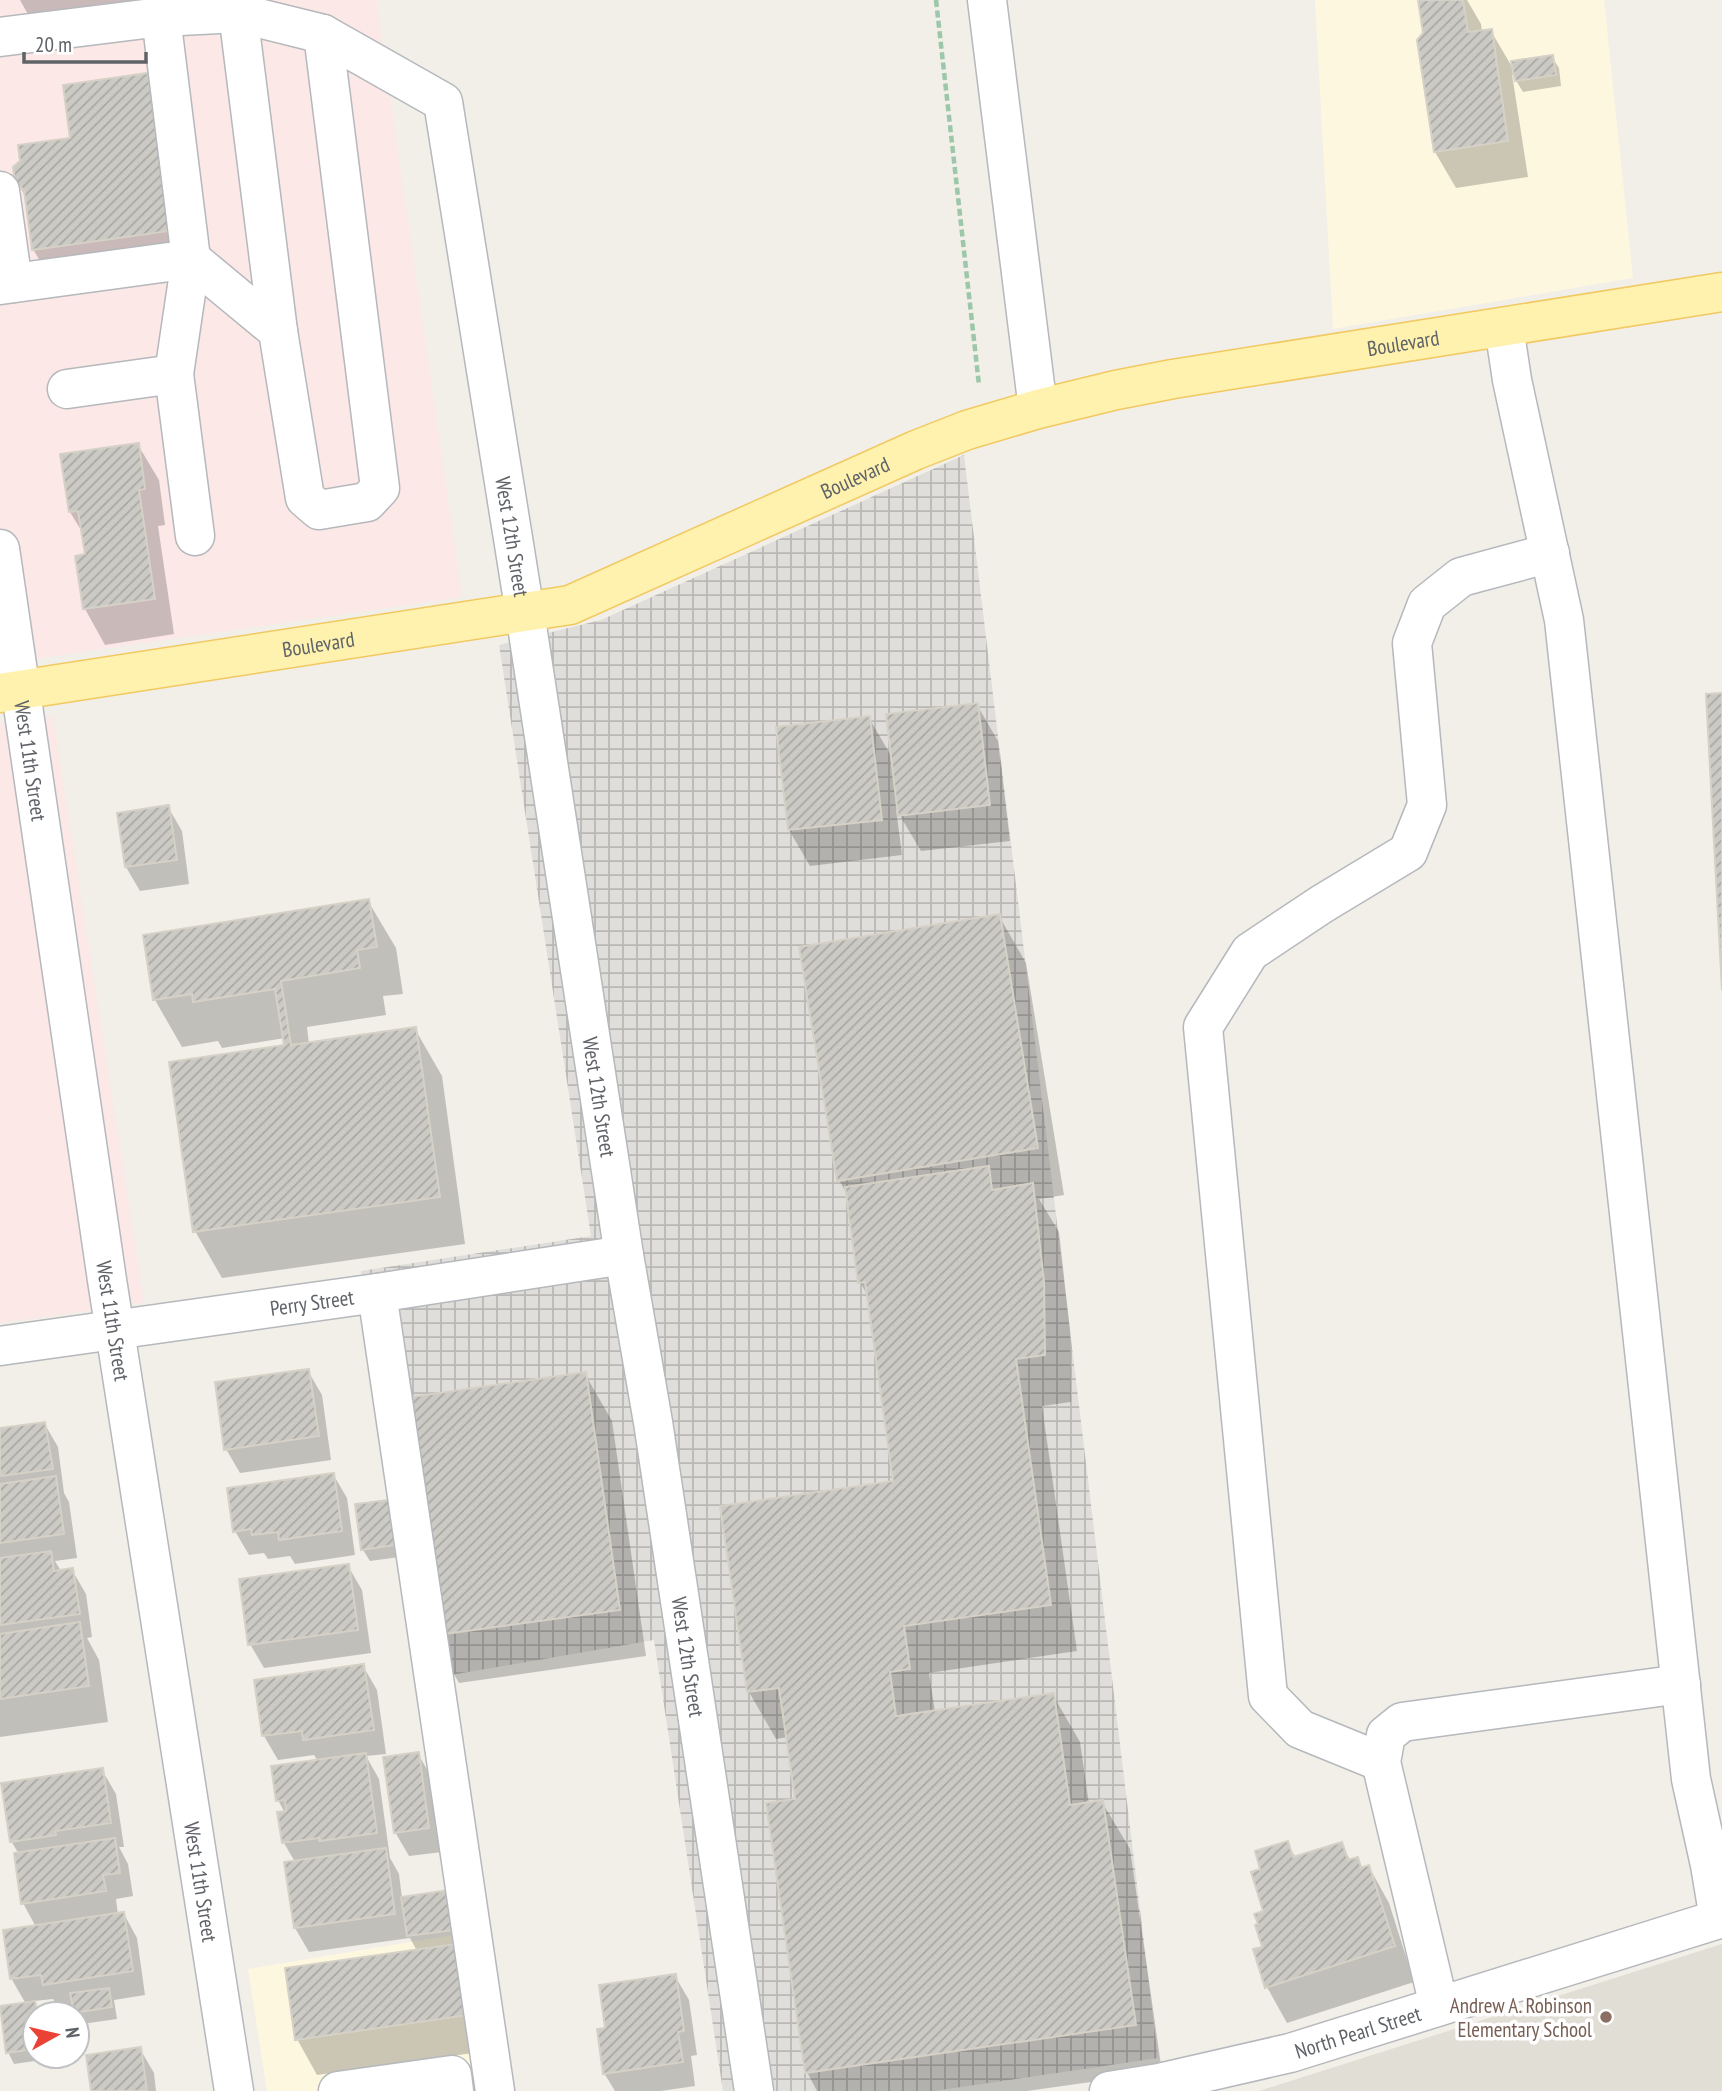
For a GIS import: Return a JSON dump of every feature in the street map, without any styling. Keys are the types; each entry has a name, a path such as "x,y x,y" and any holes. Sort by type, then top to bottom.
{"main road":[{"name":"Boulevard","path":"10,691 570,605 916,450 983,425 1038,409 1173,379 1722,292"}],"street":[{"path":"987,0 1038,409"},
{"path":"0,37 161,17 238,13 323,34 380,488 367,502 319,510 305,498 278,331 238,13"},
{"path":"161,17 191,259 174,374 195,536"},
{"name":"West 12th Street","path":"323,34 443,102 624,1255 653,1422 754,2091"},
{"path":"0,191 6,284 191,259 278,331"},
{"path":"1504,327 1512,380 1564,620 1691,1779 1720,1919"},
{"path":"67,389 174,374"},
{"name":"West 11th Street","path":"0,549 10,691 115,1330 234,2091"},
{"path":"1381,1762 1300,1729 1268,1696 1203,1027 1250,952 1408,852 1427,805 1412,643 1427,604 1461,577 1550,553"},
{"name":"Perry Street","path":"0,1346 624,1255"},
{"path":"377,1293 495,2091"},
{"path":"1439,2006 1381,1762 1386,1735 1402,1722 1681,1684"},
{"name":"North Pearl Street","path":"1109,2091 1159,2083 1290,2053 1720,1919"},
{"path":"338,2091 452,2075 454,2091"}],"path":[{"path":"936,0 983,425"}],"shaded area":[{"path":"0,0 376,0 462,597 0,664"},
{"path":"1315,0 1604,0 1633,278 1333,329"},
{"path":"964,455 1158,2058 934,2091 723,2091 654,1640 422,1680 361,1271 591,1236 499,645 601,620"},
{"path":"53,716 144,1303 0,1323 0,724"},
{"path":"476,1931 502,2091 267,2091 248,1969"},
{"name":"Andrew A. Robinson Elementary School","path":"1722,1944 1722,2091 1259,2091"}],"building":[{"path":"1418,0 1463,0 1468,32 1492,29 1508,141 1434,152 1417,40 1423,33"},
{"path":"1553,55 1556,75 1515,81 1511,61"},
{"path":"148,73 169,231 32,250 24,190 15,182 13,167 20,161 18,145 70,138 63,85"},
{"path":"139,443 145,489 139,490 155,599 83,609 75,556 85,554 78,511 69,512 60,454"},
{"path":"1722,693 1722,990 1706,694"},
{"path":"978,703 990,805 898,816 886,714"},
{"path":"870,716 882,820 788,830 776,727"},
{"path":"169,805 177,860 125,867 117,813"},
{"path":"369,899 377,947 357,950 360,968 281,981 291,1045 416,1027 440,1197 193,1232 169,1062 284,1045 275,989 193,1002 192,994 153,1000 143,935"},
{"path":"1000,914 1038,1148 837,1181 799,947"},
{"path":"989,1166 992,1190 1033,1183 1044,1282 1045,1355 1016,1359 1051,1605 904,1626 910,1669 890,1672 896,1716 1054,1693 1070,1805 1103,1800 1136,2025 805,2073 766,1803 795,1799 779,1688 747,1692 720,1506 893,1481 865,1282 858,1283 845,1187"},
{"path":"309,1369 319,1436 224,1450 215,1382"},
{"path":"586,1372 620,1610 430,1636 397,1399"},
{"path":"45,1422 53,1469 0,1476 0,1428"},
{"path":"334,1473 342,1531 279,1540 278,1532 252,1535 251,1529 233,1532 227,1488"},
{"path":"56,1476 64,1534 0,1543 0,1484"},
{"path":"396,1499 402,1544 361,1550 355,1504"},
{"path":"51,1551 54,1571 73,1568 80,1614 0,1625 0,1558"},
{"path":"349,1564 358,1630 248,1645 239,1579"},
{"path":"80,1622 89,1686 0,1699 0,1634"},
{"path":"364,1664 374,1730 303,1740 302,1731 262,1736 254,1680"},
{"path":"419,1752 429,1828 394,1833 383,1757"},
{"path":"366,1753 377,1833 282,1843 277,1812 286,1811 285,1800 276,1801 271,1766"},
{"path":"103,1768 111,1823 55,1831 56,1835 10,1842 1,1783"},
{"path":"115,1838 120,1873 103,1875 106,1891 21,1904 14,1853"},
{"path":"1288,1841 1293,1857 1342,1842 1348,1860 1358,1857 1361,1868 1369,1865 1395,1946 1265,1988 1253,1949 1262,1947 1254,1914 1263,1911 1251,1872 1260,1869 1255,1851"},
{"path":"386,1848 395,1914 294,1928 284,1862"},
{"path":"450,1890 455,1930 407,1936 401,1897"},
{"path":"124,1912 133,1971 43,1985 41,1975 10,1979 3,1930"},
{"path":"457,1944 468,2015 295,2040 285,1968"},
{"path":"676,1974 684,2031 678,2032 683,2062 603,2074 597,2029 605,2028 599,1985"},
{"path":"109,1988 112,2007 91,2010 91,2000 71,2000 70,1993"},
{"path":"21,2003 21,2051 6,2053 0,2006"},
{"path":"141,2047 147,2091 91,2091 88,2070 91,2070 91,2054"}],"place":[{"name":"Andrew A. Robinson Elementary School","path":"1606,2017"}]}
